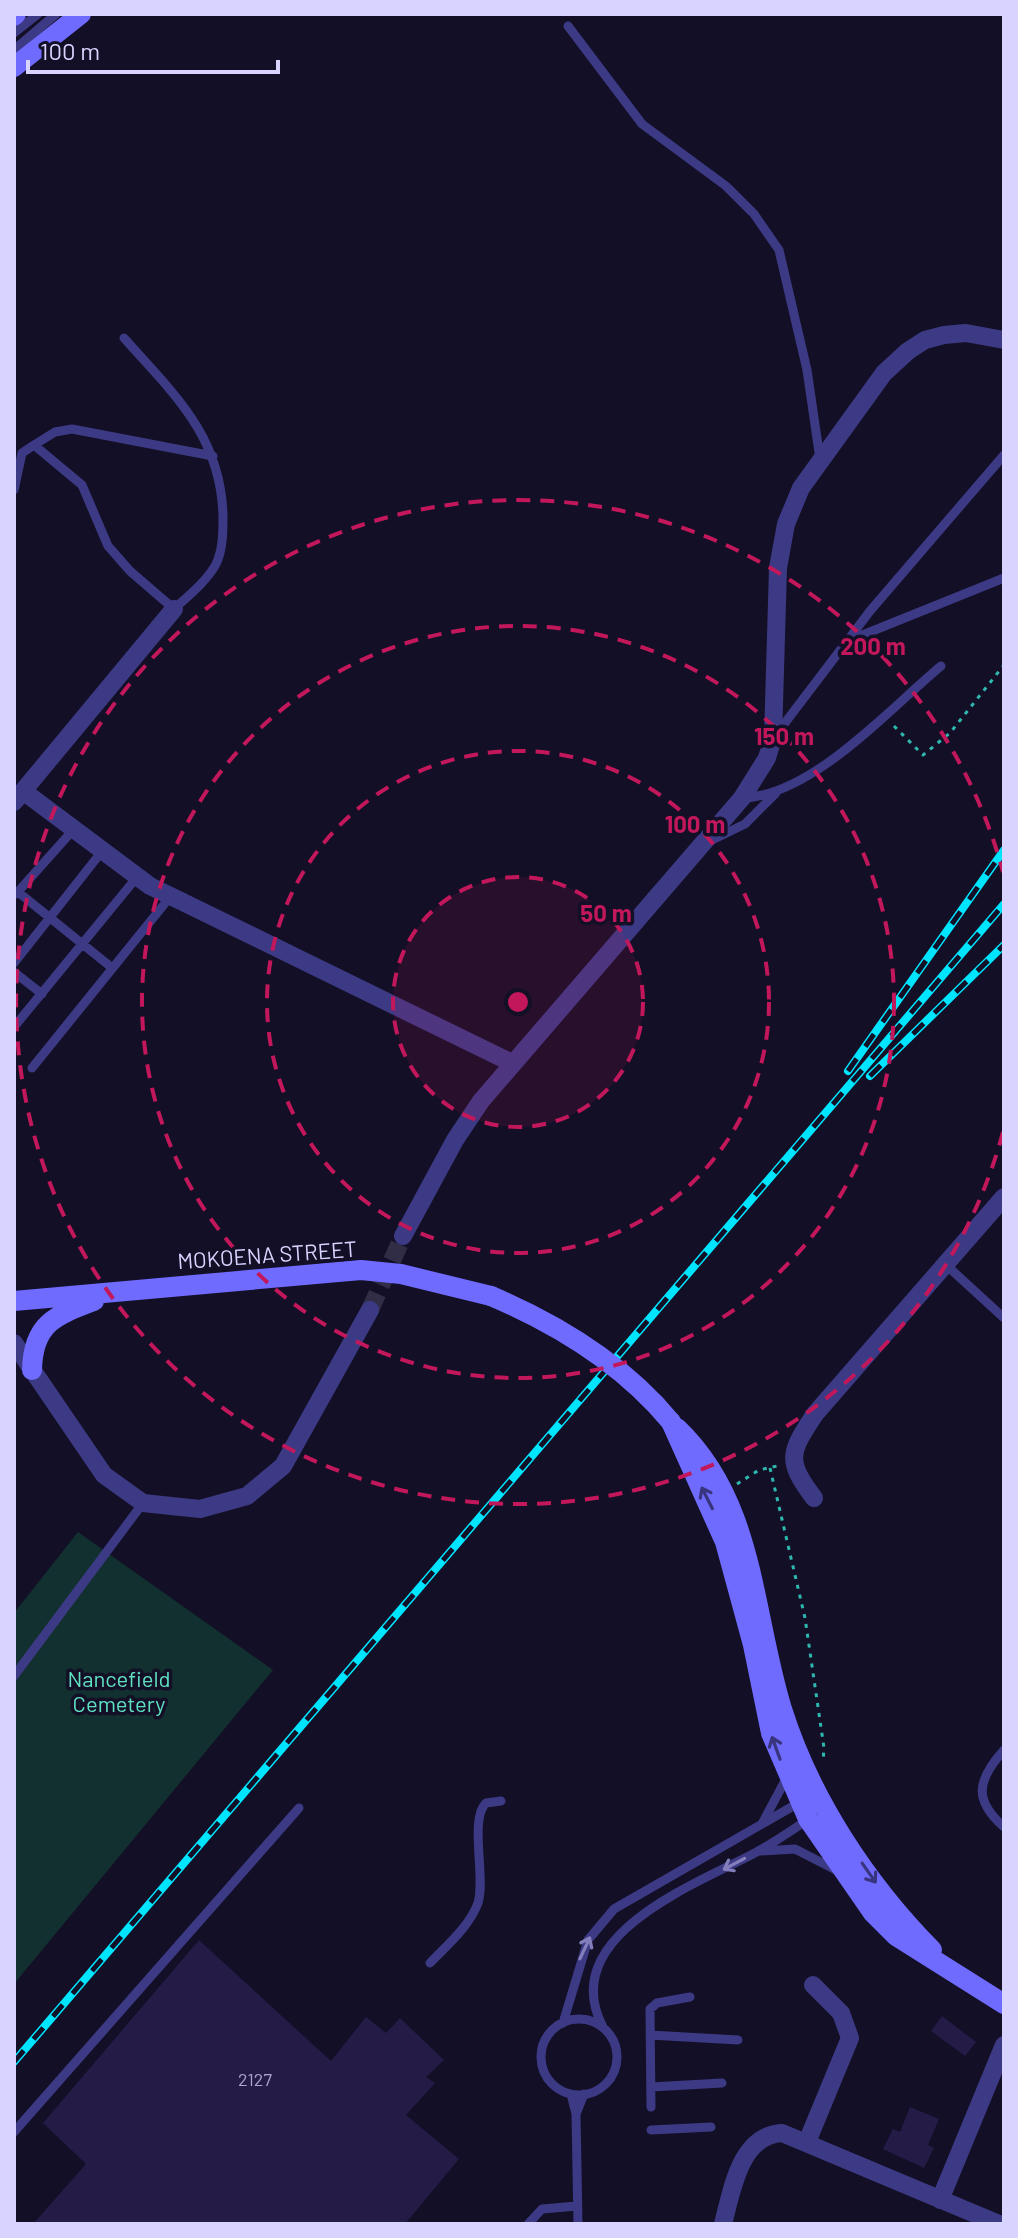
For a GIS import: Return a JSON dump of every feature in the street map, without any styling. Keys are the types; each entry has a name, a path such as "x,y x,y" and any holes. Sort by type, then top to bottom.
{"main road":[{"path":"14,67 81,14"},
{"name":"MOKOENA STREET","path":"14,1301 361,1270 401,1274 491,1296 536,1315 576,1339 642,1390 671,1422 730,1505 744,1546 781,1705 811,1800 845,1876 896,1936 930,1961 1004,2004"},
{"path":"32,1370 36,1337 45,1325 78,1307 116,1292"},
{"name":"MOKOENA STREET","path":"691,1451 725,1542 753,1645 771,1733 787,1777 811,1800 906,1924 954,1973"}],"street":[{"path":"403,1236 455,1140 512,1063 742,798 767,758 773,738 778,568 786,524 801,488 884,373 925,340 966,333 1004,340"},
{"path":"174,609 19,797 74,829 137,877 170,897 512,1063"},
{"path":"814,1498 794,1469 795,1446 800,1437 815,1414 1004,1197"},
{"path":"14,1343 104,1475 143,1503 169,1508 221,1506 247,1496 266,1483 295,1449 370,1310"},
{"path":"807,2142 846,2054 850,2038 841,2013 813,1985"},
{"path":"940,2200 1004,2045"},
{"path":"723,2224 743,2163 758,2139 767,2134 782,2133 999,2224"}],"lane":[{"path":"14,33 38,14"},
{"path":"14,50 56,14"},
{"path":"568,26 642,124 726,186 754,214 779,250 807,370 820,460"},
{"path":"34,445 82,485 108,546 130,571 174,609 211,571 221,545 222,489 213,456 181,401 124,338"},
{"path":"14,490 22,453 55,432 72,429 213,456"},
{"path":"773,738 847,641 1004,455"},
{"path":"847,641 1004,578"},
{"path":"701,845 745,824 776,793 845,748 941,666"},
{"path":"742,798 776,793"},
{"path":"74,829 16,894 52,917 111,967"},
{"path":"14,963 103,850"},
{"path":"14,1027 137,877"},
{"path":"32,1068 170,897"},
{"path":"14,972 42,994"},
{"path":"945,1264 1004,1318"},
{"path":"14,1676 143,1503"},
{"path":"1004,1750 990,1765 983,1782 982,1799 989,1814 1004,1827"},
{"path":"751,1832 772,1809 787,1777"},
{"path":"563,2023 579,1961 599,1923 632,1896 811,1800"},
{"path":"603,2027 583,2019 563,2023 545,2040 541,2063 551,2083 571,2094 584,2094 606,2083 617,2061 616,2048 593,2006 593,1982 602,1958 621,1931 655,1906 760,1851 811,1800"},
{"path":"430,1963 461,1930 477,1904 481,1889 479,1814 486,1803 501,1801"},
{"path":"14,2132 299,1808"},
{"path":"760,1851 795,1849 807,1852 845,1876"},
{"path":"651,2107 652,2006 690,1997"},
{"path":"650,2035 738,2040"},
{"path":"651,2087 722,2083"},
{"path":"571,2094 576,2114 578,2224"},
{"path":"576,2114 584,2094"},
{"path":"651,2130 711,2127"},
{"path":"528,2224 542,2209 577,2206"}],"path":[{"path":"883,715 923,755 950,733 1004,665"},
{"path":"733,1486 770,1468 805,1618 824,1748 824,1761 811,1800"}],"green space":[{"name":"Nancefield Cemetery","path":"78,1532 273,1670 14,1984 14,1613"}],"building":[{"path":"199,1940 331,2061 366,2017 386,2033 400,2018 444,2060 426,2077 435,2083 406,2115 459,2159 405,2224 33,2224 86,2164 43,2123"},
{"path":"942,2016 976,2042 965,2056 931,2031"},
{"path":"910,2107 939,2119 928,2145 934,2148 924,2168 883,2149 893,2129 900,2132"}],"tunnel":[{"path":"370,1310 403,1236"}],"railway":[{"path":"848,1071 1004,850"},
{"path":"14,2062 1004,904"},
{"path":"870,1076 1004,945"}]}
